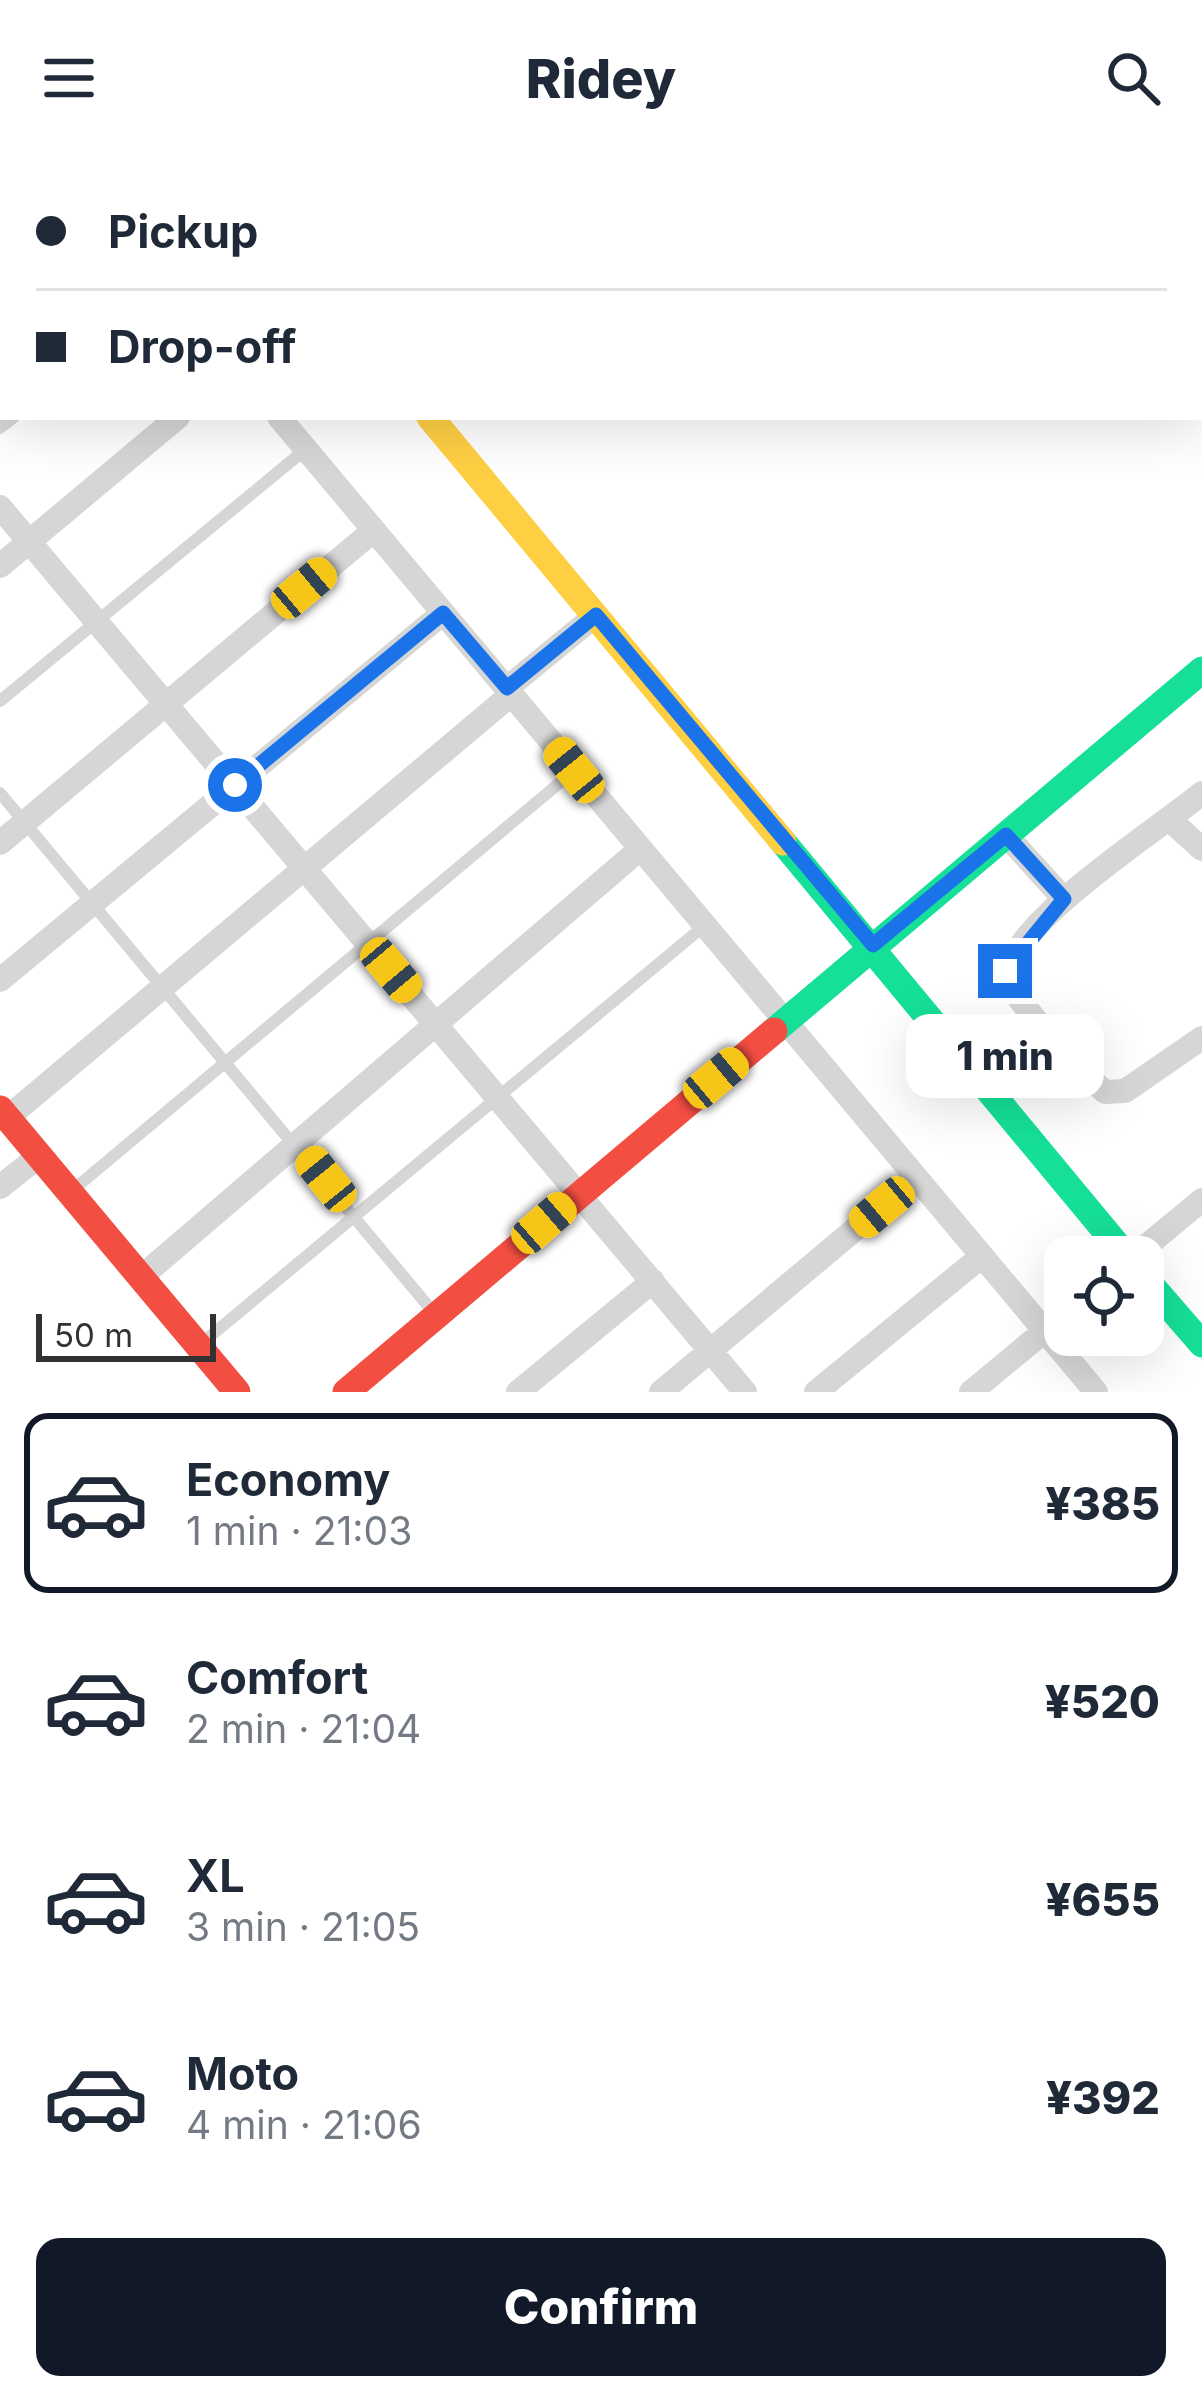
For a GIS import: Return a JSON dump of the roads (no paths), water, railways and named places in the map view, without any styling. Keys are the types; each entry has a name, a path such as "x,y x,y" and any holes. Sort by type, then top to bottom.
{"street":[{"path":"0,566 173,420"},
{"path":"282,420 1044,1331 971,1392"},
{"path":"433,420 1113,1236"},
{"path":"0,507 746,1392"},
{"path":"0,843 373,530"},
{"path":"0,980 443,613"},
{"path":"237,1392 4,1113 305,868 596,615"},
{"path":"346,1392 1202,670"},
{"path":"1202,793 1064,899 1008,962 1005,980 1057,1048 1106,1092 1114,1094 1202,1038"},
{"path":"1171,820 1202,849"},
{"path":"1006,835 1064,899"},
{"path":"141,1277 640,849"},
{"path":"0,1187 39,1156"},
{"path":"661,1392 916,1178"},
{"path":"1157,1236 1202,1200"},
{"path":"816,1392 982,1256"},
{"path":"518,1392 653,1281"},
{"path":"1164,1300 1202,1344"},
{"path":"1065,1356 1096,1392"}],"lane":[{"path":"0,701 305,449"},
{"path":"70,1193 574,770"},
{"path":"0,793 297,1142 437,1316"},
{"path":"199,1346 704,926"}]}
